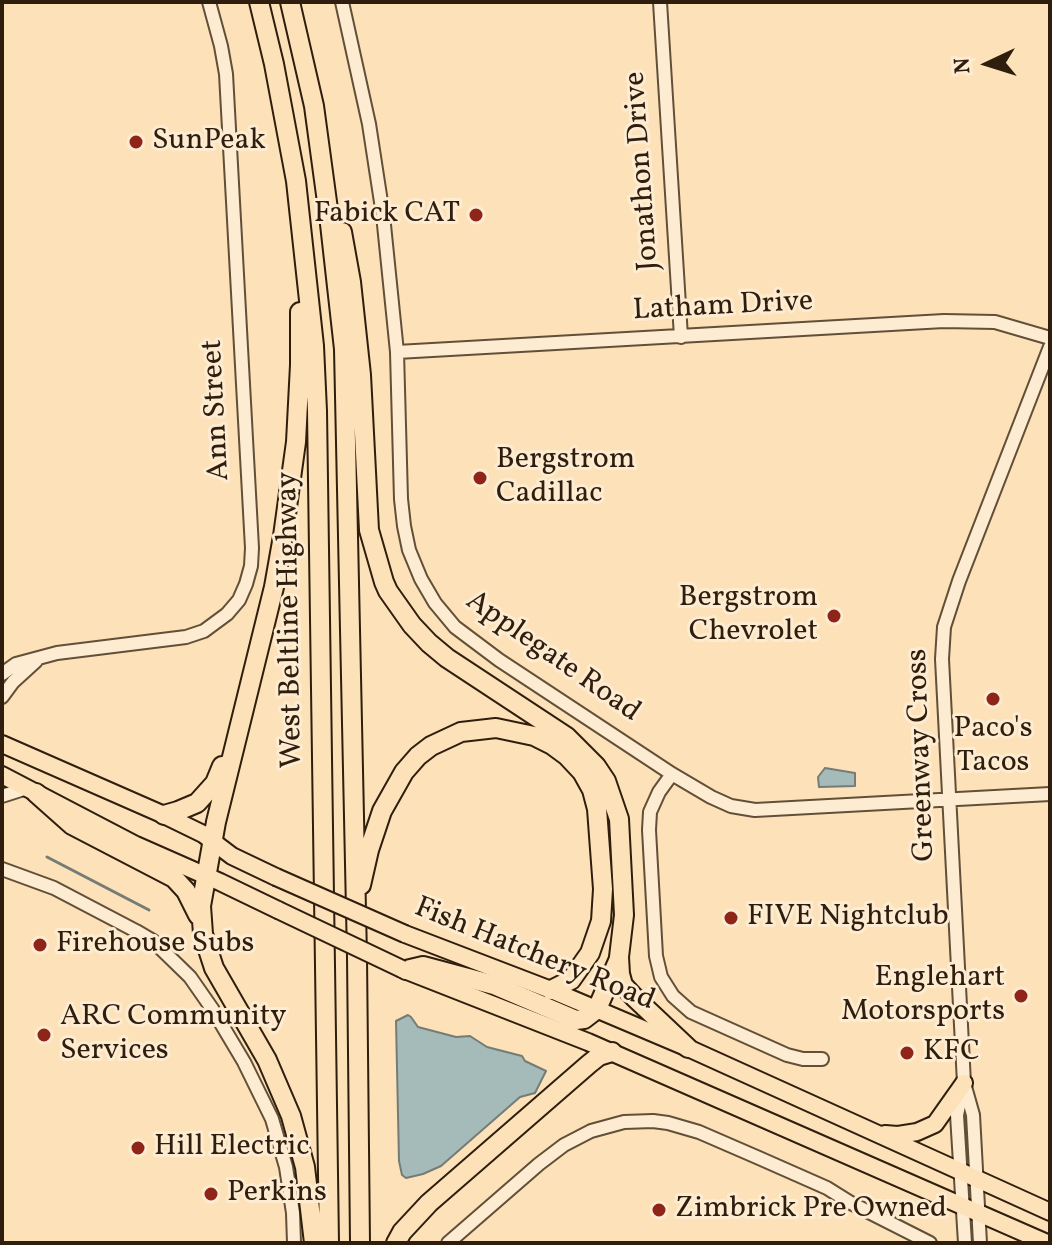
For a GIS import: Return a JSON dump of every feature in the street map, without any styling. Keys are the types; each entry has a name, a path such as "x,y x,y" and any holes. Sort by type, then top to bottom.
{"highway":[{"name":"West Beltline Highway","path":"259,2 277,76 296,181 314,346 329,1243"},
{"name":"West Beltline Highway","path":"290,2 314,106 344,349 360,1243"},
{"path":"314,106 351,282 361,375 369,530 384,582 412,625 429,643 567,737 601,773 619,819 624,915 619,957 623,985 688,1048"},
{"path":"203,934 201,906 216,822 276,574 296,442 301,325 296,181"},
{"path":"164,815 197,803 215,783 254,665"},
{"path":"356,911 369,850 382,811 404,772 418,756 444,739 477,729 496,728 534,736 560,750 582,772 592,790 600,836 603,903 596,938 590,953 571,980 551,990"},
{"path":"31,790 72,825 174,878 191,899 214,968 267,1060 291,1116 305,1167 314,1243"},
{"path":"404,970 423,966 494,985 576,1020 584,1019 597,1009 619,957"},
{"path":"396,1243 429,1203 589,1064 599,1056 612,1052"}],"main road":[{"name":"Fish Hatchery Road","path":"2,744 164,815 203,834 232,856 276,877 405,934 551,990 688,1048 1050,1212"},
{"name":"Fish Hatchery Road","path":"2,775 136,845 404,970 612,1052 1047,1243"},
{"path":"871,1131 908,1134 935,1124 964,1083"}],"street":[{"name":"Ann Street","path":"2,674 16,664 68,651 186,637 204,631 227,614 239,600 246,584 252,548 226,74 209,2"},
{"name":"Applegate Road","path":"342,2 369,124 383,215 397,352 404,526 409,550 421,579 435,603 455,627 499,660 672,774 731,806 755,810 1050,794"},
{"name":"Jonathon Drive","path":"660,2 681,337"},
{"name":"Latham Drive","path":"397,352 944,321 995,322 1050,338"},
{"name":"Greenway Cross","path":"980,1243 973,1115 964,1083 942,659 946,618 1050,347"},
{"name":"Ann Street","path":"2,697 13,682 39,659"},
{"path":"672,774 650,812 649,830 656,956 661,977 673,996 691,1012 787,1055 822,1059"},
{"path":"2,796 9,792 31,790"},
{"path":"2,869 47,884 136,931 153,941 190,977 244,1062 272,1119 290,1190 294,1243"},
{"name":"Greenway Cross","path":"964,1083 957,1115 965,1243"},
{"path":"448,1243 564,1145 591,1131 639,1121 668,1123 711,1137 827,1188 930,1243"}],"water":[{"path":"825,768 855,773 855,786 819,787 818,777"},
{"path":"408,1015 418,1027 456,1037 470,1036 487,1047 522,1056 525,1061 546,1071 535,1093 520,1097 441,1166 406,1178 402,1175 399,1161 396,1021"}],"waterway":[{"path":"47,857 149,910"}],"place":[{"name":"SunPeak","path":"136,142"},
{"name":"Fabick CAT","path":"476,215"},
{"name":"Bergstrom Cadillac","path":"480,478"},
{"name":"Bergstrom Chevrolet","path":"834,616"},
{"name":"Paco's Tacos","path":"993,699"},
{"name":"FIVE Nightclub","path":"731,918"},
{"name":"Firehouse Subs","path":"40,945"},
{"name":"Englehart Motorsports","path":"1021,996"},
{"name":"ARC Community Services","path":"44,1035"},
{"name":"KFC","path":"907,1053"},
{"name":"Hill Electric","path":"138,1148"},
{"name":"Perkins","path":"211,1194"},
{"name":"Zimbrick Pre Owned","path":"659,1210"}]}
